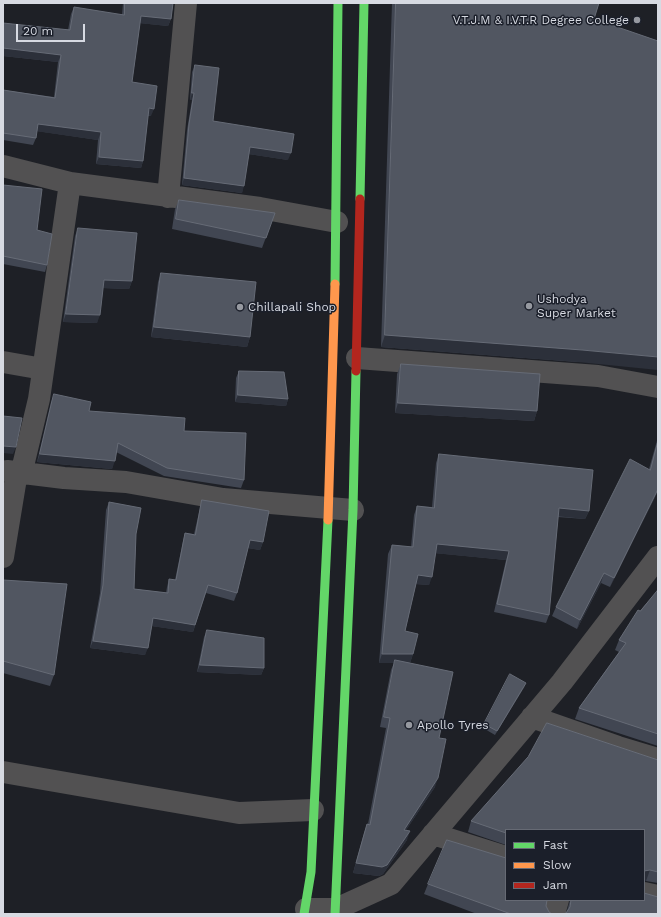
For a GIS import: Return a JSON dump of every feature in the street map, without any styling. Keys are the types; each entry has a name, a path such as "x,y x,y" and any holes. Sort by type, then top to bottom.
{"main road":[{"path":"305,911 311,872 329,509 337,222 338,3"},
{"path":"336,912 353,510 364,3"}],"street":[{"path":"168,197 186,3"},
{"path":"3,166 70,184 260,208 337,222"},
{"path":"10,471 23,466 39,399 70,184"},
{"path":"357,358 598,376 658,387"},
{"path":"3,362 43,369"},
{"path":"10,471 126,482 223,499 353,510"},
{"path":"3,557 10,471"},
{"path":"305,911 336,912 391,884 562,682 658,557"},
{"path":"532,717 618,747 658,758"},
{"path":"3,772 239,813 313,810"},
{"path":"433,834 505,856"},
{"path":"645,893 658,896"},
{"path":"554,914 558,901"}],"building":[{"path":"125,3 173,3 171,19 141,16 132,82 157,86 154,109 149,108 143,161 99,157 101,132 38,124 36,138 3,133 3,90 55,98 61,55 3,48 3,23 70,30 74,7 124,15"},
{"path":"396,3 599,3 594,19 658,41 658,357 385,335"},
{"path":"195,65 219,68 213,121 294,134 291,153 250,147 244,186 184,178 189,124 194,93 192,93"},
{"path":"3,185 42,189 37,230 52,234 47,265 3,256"},
{"path":"179,200 275,213 266,238 176,219"},
{"path":"78,228 137,233 132,281 104,280 100,315 66,314"},
{"path":"161,273 256,282 250,337 154,327"},
{"path":"401,364 540,374 537,411 398,403"},
{"path":"239,371 284,372 288,399 238,395"},
{"path":"54,394 91,402 89,411 185,418 184,431 246,433 244,480 167,468 118,443 115,461 40,454"},
{"path":"3,416 22,418 16,447 3,446"},
{"path":"658,441 658,489 614,578 604,573 580,620 556,607 630,459 650,470"},
{"path":"439,454 593,470 589,511 559,508 549,615 497,604 509,551 437,544 432,577 418,575 405,631 418,634 413,654 382,654 392,545 413,547 417,506 434,508"},
{"path":"202,500 269,511 263,542 250,540 237,593 208,585 195,625 153,618 148,648 93,641 103,585 109,502 141,508 136,534 134,589 168,593 169,579 176,580 185,533 195,535"},
{"path":"3,580 67,584 54,675 3,661"},
{"path":"658,590 658,734 579,708 626,643 619,640 638,610 640,611"},
{"path":"207,630 264,638 264,668 200,665"},
{"path":"395,660 453,672 439,738 446,739 438,778 404,830 410,831 387,865 382,867 356,863 367,824 370,825 390,718 384,717"},
{"path":"510,674 526,683 497,731 484,724"},
{"path":"547,723 658,760 658,872 650,870 645,871 645,829 505,829 505,833 471,821 528,757"},
{"path":"447,840 505,858 505,901 547,901 546,906 552,914 511,914 428,884"},
{"path":"645,893 658,897 658,914 563,914 566,913 570,907 571,901 645,901"}],"traffic: fast":[{"path":"335,284 338,3"},
{"path":"360,199 364,3"},
{"path":"335,914 353,510 356,371"},
{"path":"304,914 311,872 328,520"}],"traffic: slow":[{"path":"328,520 335,284"}],"traffic: jam":[{"path":"356,371 360,199"}],"place":[{"name":"V.T.J.M & I.V.T.R Degree College","path":"637,20"},
{"name":"Ushodya Super Market","path":"529,306"},
{"name":"Chillapali Shop","path":"240,307"},
{"name":"Apollo Tyres","path":"409,725"}]}
